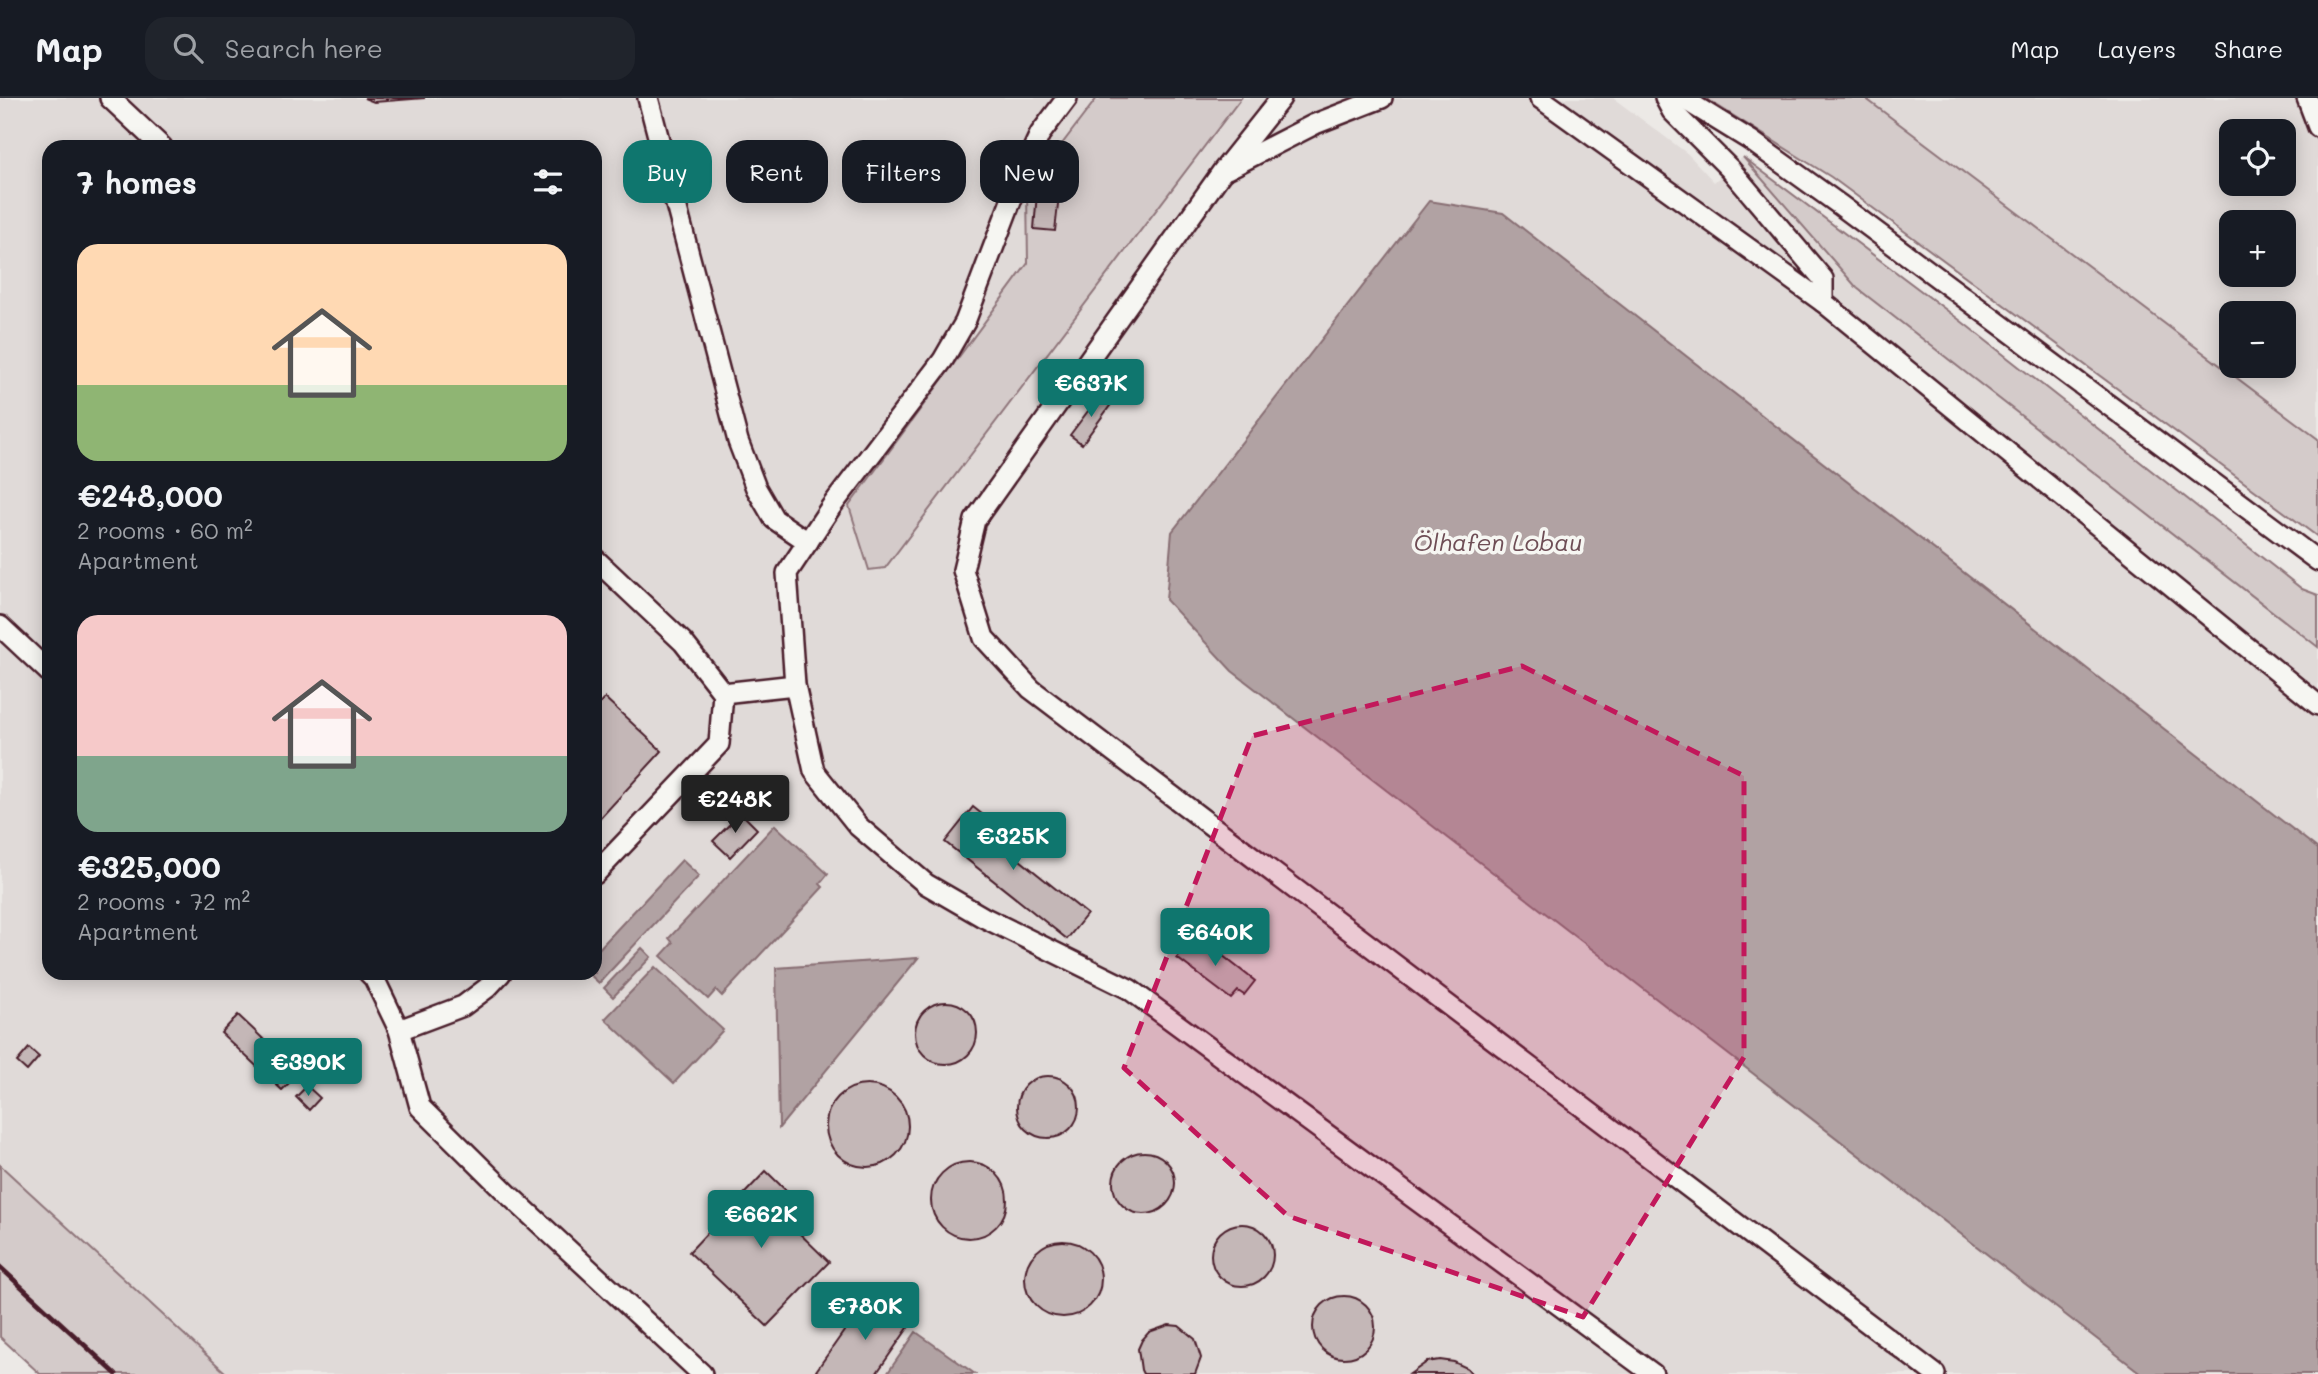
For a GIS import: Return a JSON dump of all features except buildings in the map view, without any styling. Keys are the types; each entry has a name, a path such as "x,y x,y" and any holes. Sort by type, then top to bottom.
{"lane":[{"path":"110,98 155,140"},
{"path":"648,98 738,441 757,488 774,519 808,542"},
{"path":"1067,98 1040,134 1020,177 965,322 943,359 831,506 787,573 794,685 814,771 858,825 926,884 983,917 1129,989 1653,1374"},
{"path":"1281,98 1222,172 975,520 963,570 984,638 1031,689 1935,1374"},
{"path":"1222,172 1315,124 1382,98"},
{"path":"1540,98 1823,302 2318,705"},
{"path":"1665,98 1672,111 1730,169 1823,279 1823,302"},
{"path":"1682,98 1750,140 1840,205 2318,561"},
{"path":"2307,98 2318,127"},
{"path":"602,566 683,642 723,693 719,744 602,867"},
{"path":"0,626 42,665"},
{"path":"723,693 794,685"},
{"path":"375,980 399,1030 420,1107 509,1195 702,1374"},
{"path":"399,1030 463,1006 494,980"}],"highlighted area":[{"path":"1522,666 1744,776 1744,1057 1583,1317 1288,1216 1124,1068 1252,736"}],"shaded area":[{"path":"0,98 1097,98 1065,140 980,140 980,203 1027,203 1028,263 849,506 869,570 885,568 1241,98 1613,98 1688,154 1714,182 1743,157 1857,288 2318,647 2318,1350 2300,1374 227,1374 0,1165"},
{"path":"1097,98 1241,98 885,568 869,570 849,506 1028,263 1027,203 1079,203 1079,140 1065,140"},
{"path":"1705,98 1865,98 2219,364 2219,378 2237,378 2318,439 2318,537 1831,177"},
{"path":"1865,98 2318,98 2318,439 2237,378 2296,378 2296,301 2219,301 2219,364"},
{"path":"1743,157 1961,321 2302,589 2318,595 2318,647 1857,288"},
{"path":"0,1165 227,1374 40,1374 0,1337"}],"water":[{"name":"Ölhafen Lobau","path":"1429,201 1503,213 2318,849 2318,1374 2142,1374 1232,671 1166,600 1172,532"},
{"path":"775,825 828,874 820,884 823,887 722,996 716,990 708,999 661,956 673,943 669,938"},
{"path":"682,860 699,876 602,980 602,946"},
{"path":"642,948 651,957 613,997 604,988"},
{"path":"918,958 779,1128 776,968"},
{"path":"655,967 723,1030 674,1083 605,1019"},
{"path":"916,1332 975,1374 887,1374"}],"railway":[{"path":"0,1267 116,1374"}]}
